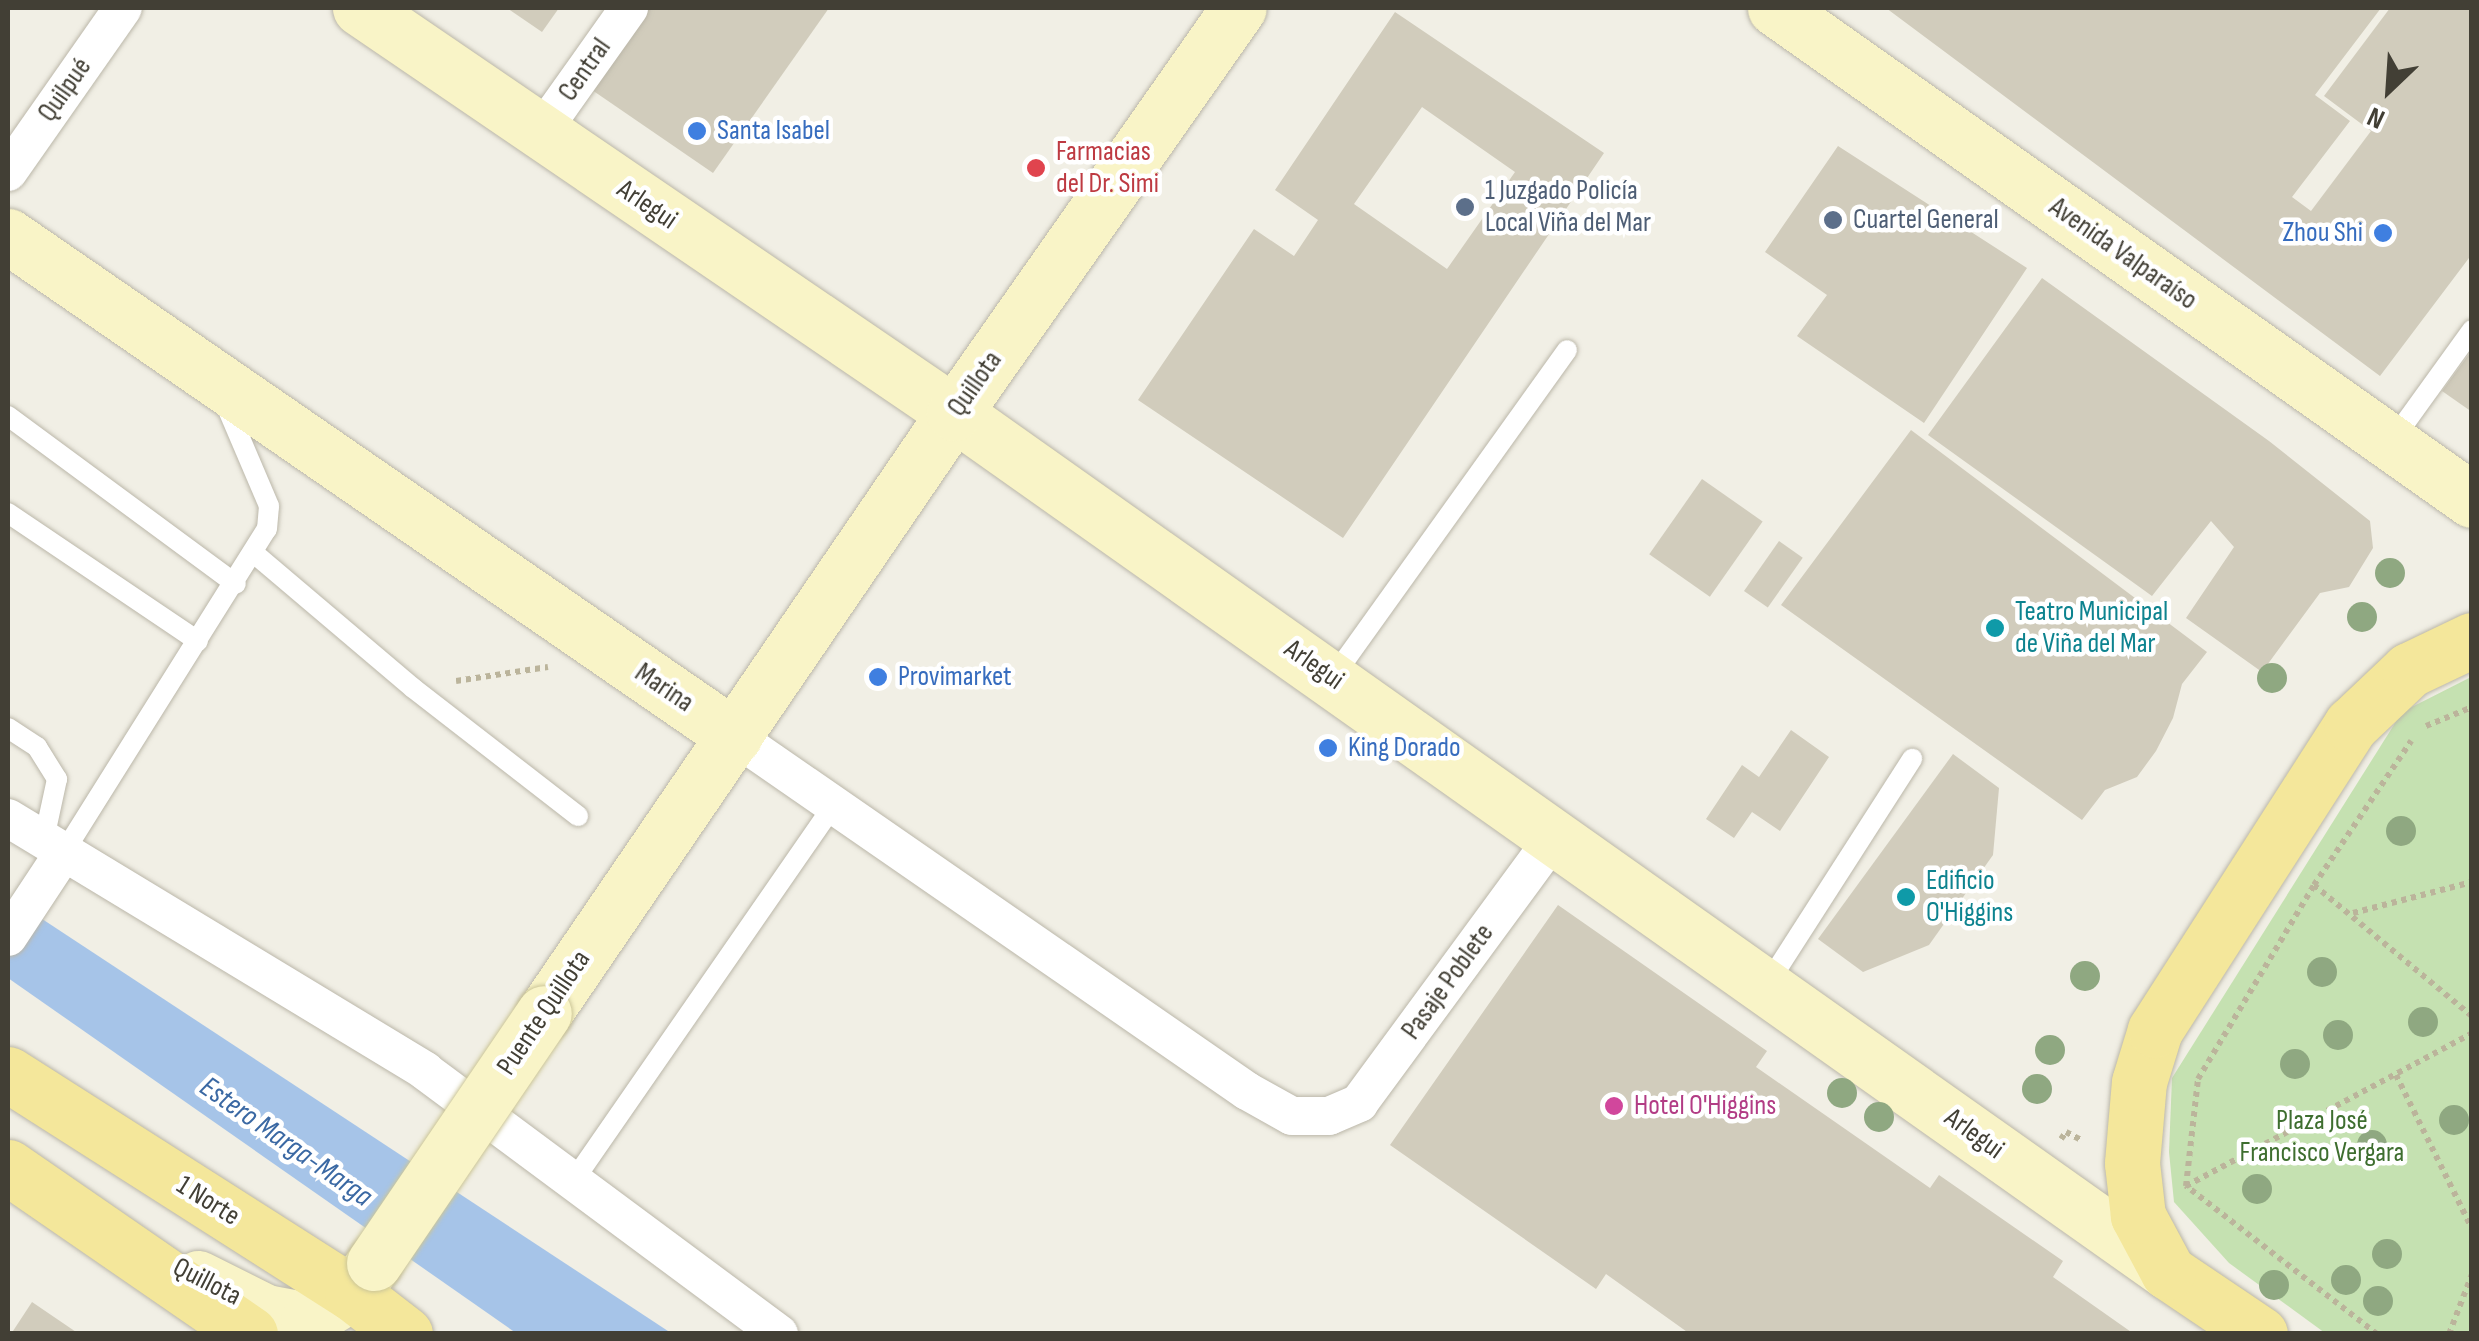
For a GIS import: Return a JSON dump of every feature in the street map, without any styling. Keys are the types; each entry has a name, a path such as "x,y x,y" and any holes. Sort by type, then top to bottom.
{"main road":[{"name":"Arlegui","path":"360,8 954,413 2260,1334"},
{"name":"Quillota","path":"724,750 954,413 1239,8"},
{"name":"Avenida Valparaíso","path":"1775,8 2472,500"},
{"name":"Marina","path":"8,236 618,656 724,750"},
{"path":"2168,1272 2138,1216 2132,1163 2139,1082 2155,1030 2351,725 2409,670 2472,640"},
{"name":"Puente Quillota","path":"363,1278 724,750"},
{"name":"1 Norte","path":"8,1074 363,1278 405,1334"},
{"path":"8,1167 250,1334"},
{"name":"Quillota","path":"84,1220 266,1312 308,1320 363,1278"}],"street":[{"name":"Quilpué","path":"8,172 123,8"},
{"name":"Central","path":"541,132 629,8"},
{"name":"Marina","path":"724,750 835,802 1247,1091 1292,1116 1330,1116"},
{"path":"8,818 425,1071 778,1334"},
{"name":"Pasaje Poblete","path":"1330,1116 1359,1102 1556,835"},
{"path":"8,937 39,889 54,845"}],"lane":[{"path":"2390,443 2472,330"},
{"path":"1332,678 1567,350"},
{"path":"54,845 198,641 255,554 266,529 268,506 214,378"},
{"path":"8,416 236,584"},
{"path":"8,513 198,641"},
{"path":"255,554 413,688 578,816"},
{"path":"8,728 37,748 57,780 54,845"},
{"path":"1767,986 1912,760"},
{"path":"574,1180 835,802"}],"path":[{"path":"413,688 618,656"},
{"path":"2186,1186 2198,1079 2314,885 2420,728 2472,706"},
{"path":"2353,914 2472,882"},
{"path":"2314,885 2472,1016"},
{"path":"2186,1186 2472,1033"},
{"path":"2396,1075 2472,1228"},
{"path":"2034,1176 2066,1132 2186,1186 2377,1334"},
{"path":"2449,1334 2472,1274"}],"green space":[{"name":"Plaza José Francisco Vergara","path":"2471,677 2471,1333 2325,1333 2229,1263 2174,1202 2169,1152 2172,1078 2402,712"}],"water":[{"name":"Estero Marga-Marga","path":"8,898 671,1333 516,1333 8,978"}],"building":[{"path":"507,8 559,8 542,32"},
{"name":"Santa Isabel","path":"649,8 829,8 713,173 592,90"},
{"path":"1886,8 2381,8 2315,95 2350,121 2292,197 2311,211 2371,131 2324,96 2390,8 2472,8 2472,254 2380,376"},
{"path":"1395,12 1604,153 1343,538 1138,400 1254,229 1294,256 1318,220 1275,190","holes":["1422,107 1515,172 1447,269 1354,204"]},
{"path":"1838,146 2027,268 1924,423 1797,336 1827,295 1765,252"},
{"path":"2042,278 2269,441 2370,521 2373,548 2349,587 2320,593 2262,672 2186,618 2234,547 2211,521 2152,596 1928,435"},
{"path":"2472,350 2472,412 2442,391"},
{"name":"Teatro Municipal de Viña del Mar","path":"1911,430 2207,652 2182,684 2173,718 2137,777 2105,790 2082,820 1781,605"},
{"path":"1702,479 1763,521 1710,597 1649,554"},
{"path":"1779,541 1803,558 1768,608 1744,591"},
{"path":"1791,730 1829,757 1780,831 1752,812 1734,838 1706,819 1742,765 1759,777"},
{"name":"Edificio O'Higgins","path":"1953,754 1999,788 1993,855 1929,945 1863,972 1818,939"},
{"name":"Hotel O'Higgins","path":"1558,905 1767,1051 1756,1067 1930,1188 1939,1175 2063,1261 2053,1277 2134,1334 1690,1334 1606,1274 1596,1289 1390,1145"},
{"path":"32,1302 79,1334 11,1334"}],"place":[{"name":"Santa Isabel","path":"697,131"},
{"name":"Farmacias del Dr. Simi","path":"1036,168"},
{"name":"1 Juzgado Policía Local Viña del Mar","path":"1465,207"},
{"name":"Cuartel General","path":"1833,220"},
{"name":"Zhou Shi","path":"2383,233"},
{"name":"Teatro Municipal de Viña del Mar","path":"1995,628"},
{"name":"Provimarket","path":"878,677"},
{"name":"King Dorado","path":"1328,748"},
{"name":"Edificio O'Higgins","path":"1906,897"},
{"name":"Hotel O'Higgins","path":"1614,1106"}]}
